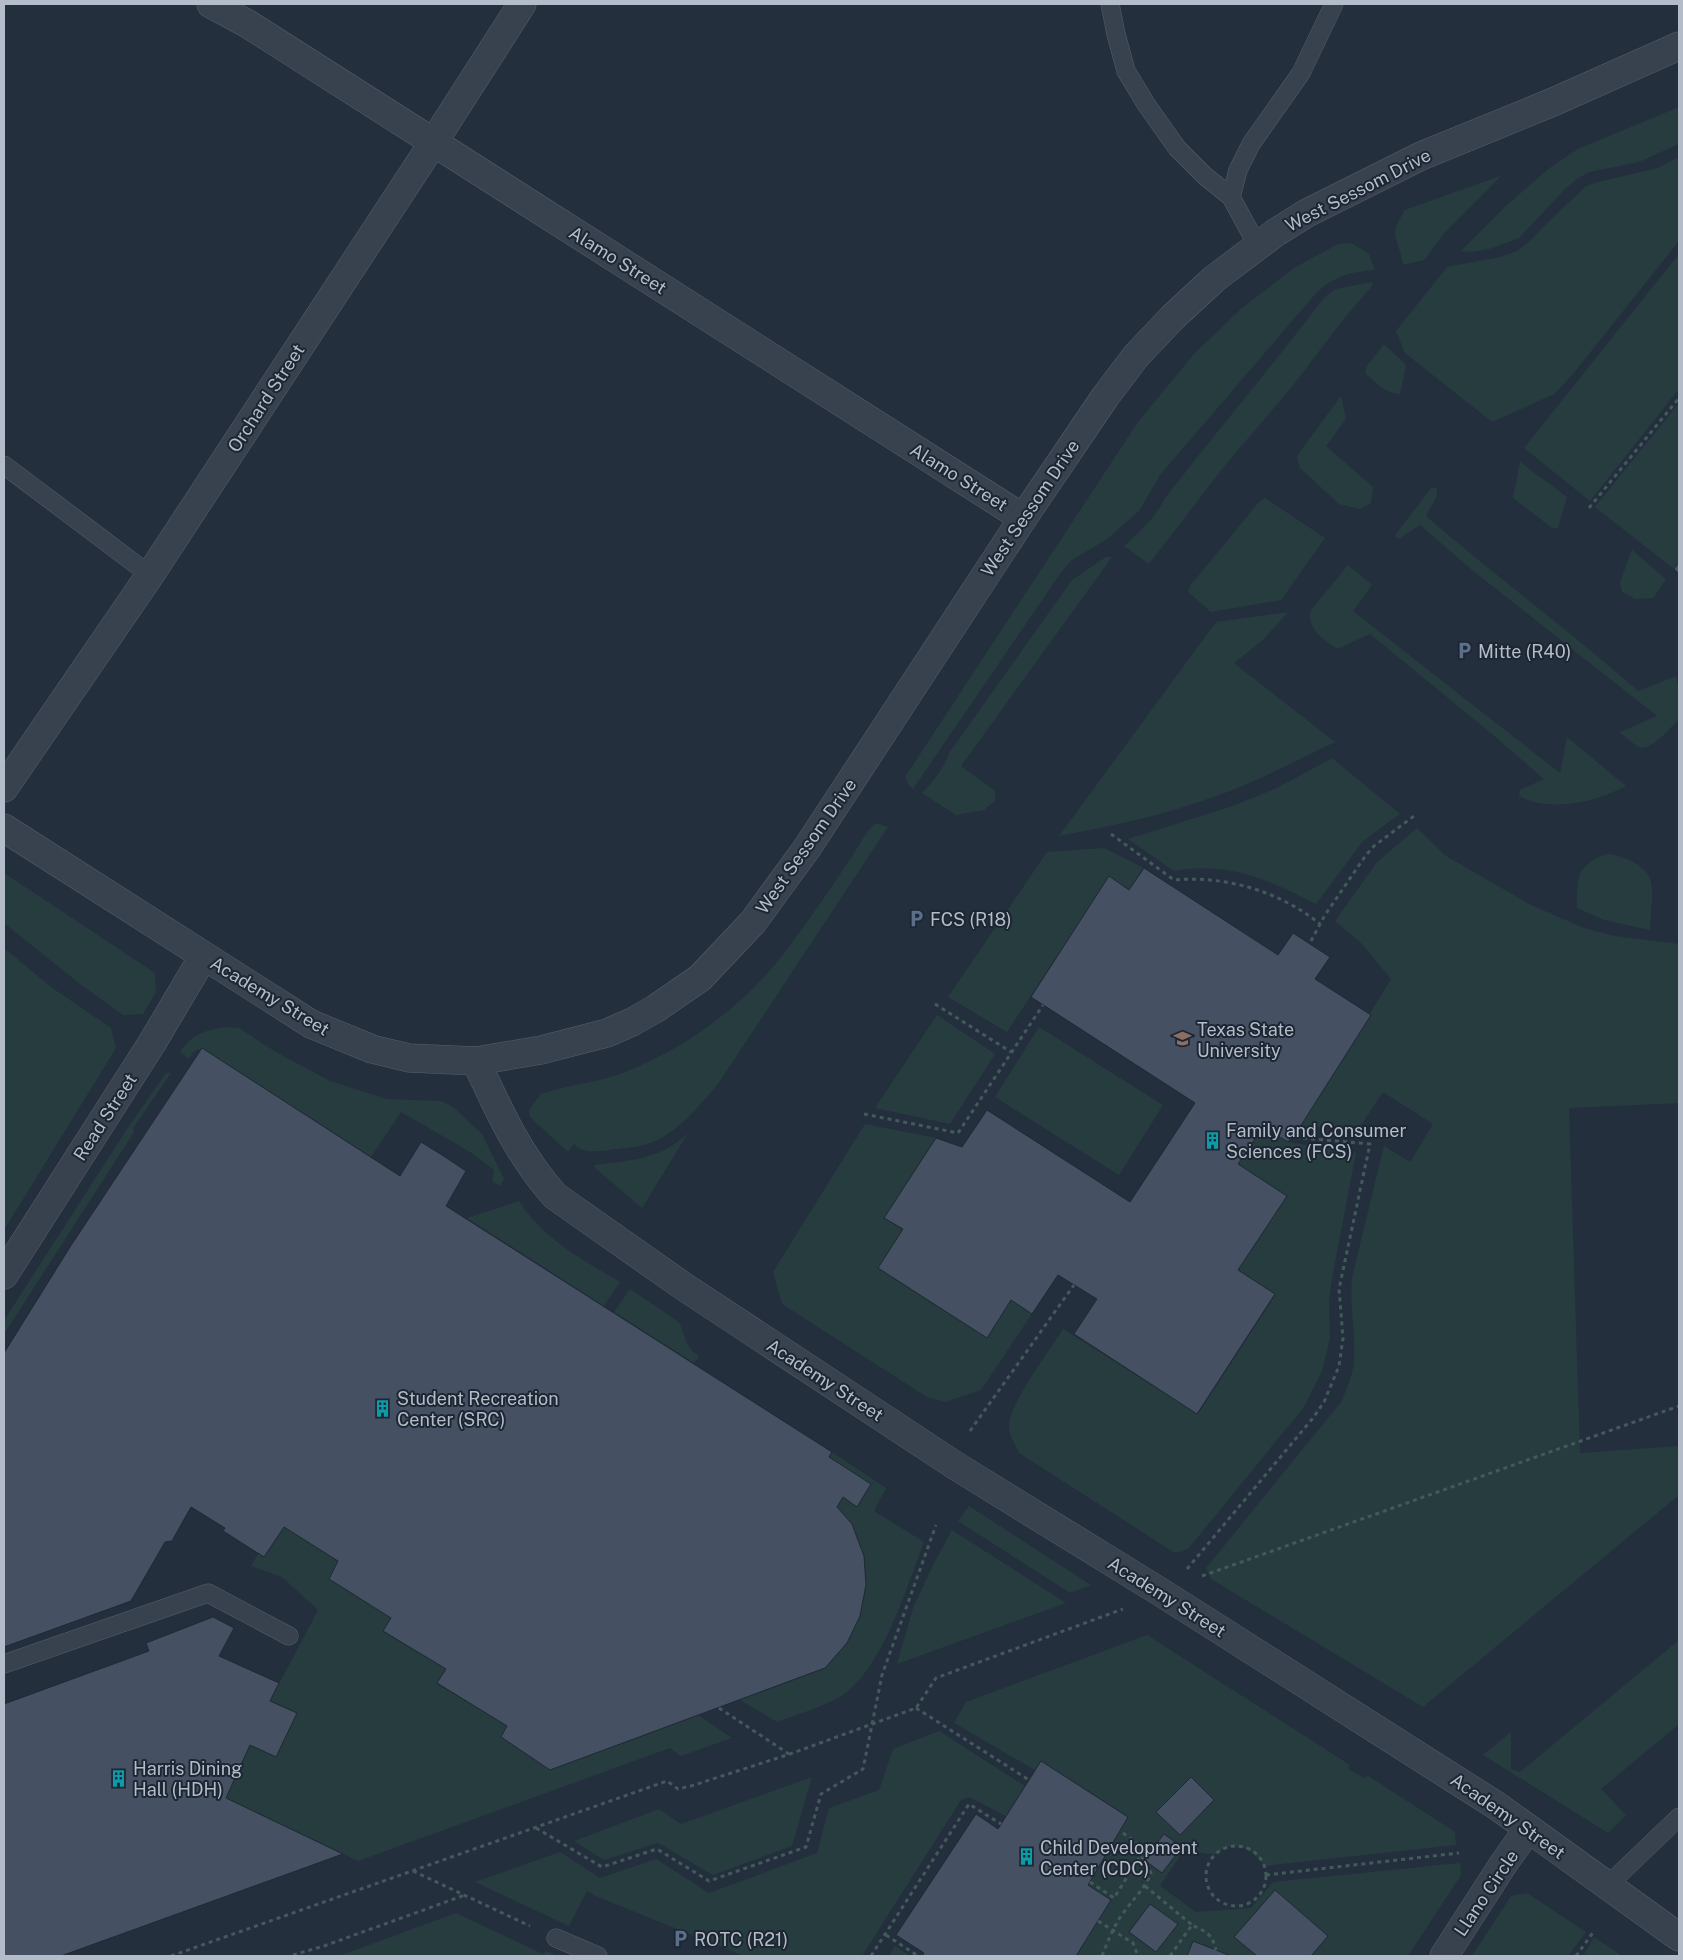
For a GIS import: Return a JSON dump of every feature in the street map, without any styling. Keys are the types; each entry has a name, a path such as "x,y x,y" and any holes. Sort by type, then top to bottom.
{"street":[{"name":"Alamo Street","path":"211,4 248,24 1024,518"},
{"name":"Orchard Street","path":"4,788 150,575 522,4"},
{"name":"West Sessom Drive","path":"476,1061 541,1050 607,1033 664,1004 700,978 718,960 753,922 807,848 1105,397 1136,356 1173,317 1214,279 1257,245 1307,212 1421,156 1553,102 1679,46"},
{"name":"Academy Street","path":"4,828 311,1024 338,1037 372,1049 409,1058 476,1061 508,1131 539,1179 555,1196 683,1286 947,1461 1162,1593 1467,1787 1679,1937"},
{"name":"Read Street","path":"4,1275 152,1043 204,957"},
{"name":"Llano Circle","path":"1444,1956 1528,1829"}],"lane":[{"path":"1110,4 1126,71 1146,104 1177,148 1205,176 1231,197 1257,245"},
{"path":"1231,197 1238,170 1252,144 1301,73 1334,4"},
{"path":"4,465 150,575"},
{"path":"4,1664 208,1592 288,1636"},
{"path":"1608,1885 1679,1817"},
{"path":"556,1938 598,1956"}],"path":[{"path":"1589,508 1679,398"},
{"path":"1311,940 1366,855 1380,841 1414,816"},
{"path":"1111,834 1174,880 1193,878 1246,886 1295,906 1320,924"},
{"path":"935,1004 1011,1052"},
{"path":"864,1114 958,1133 1043,1005"},
{"path":"1162,1593 1185,1572 1313,1418 1324,1402 1339,1366 1343,1338 1340,1290 1370,1144 1292,1137"},
{"path":"970,1431 1074,1284"},
{"path":"171,1956 667,1781 678,1789 790,1754 916,1708 936,1678 1205,1575 1679,1406"},
{"path":"536,1827 602,1867 657,1849 709,1882 806,1847 820,1794 863,1769 882,1675 936,1525"},
{"path":"719,1708 790,1754"},
{"path":"916,1708 1029,1780"},
{"path":"871,1956 969,1804 1001,1824"},
{"path":"1102,1956 1113,1930 1145,1886 1151,1872 1142,1855 1141,1848 1136,1842 1120,1831"},
{"path":"1234,1847 1252,1851 1259,1858 1266,1875 1265,1885 1260,1894 1252,1901 1243,1905 1233,1906 1223,1904 1214,1897 1206,1879 1206,1870 1216,1854 1224,1849 1234,1847"},
{"path":"1266,1875 1459,1853"},
{"path":"1090,1882 1114,1898 1142,1855"},
{"path":"413,1870 556,1938"},
{"path":"1145,1886 1192,1925 1206,1932 1212,1938 1216,1950"},
{"path":"293,1955 324,1946 464,1895"},
{"path":"1098,1921 1133,1943 1138,1956"},
{"path":"1170,1956 1192,1925"},
{"path":"1576,1956 1594,1931"},
{"path":"886,1935 918,1956"}],"green space":[{"path":"1679,107 1679,144 1639,162 1589,172 1566,188 1519,238 1489,249 1470,252 1461,251 1507,205 1548,169 1578,149"},
{"path":"1679,157 1679,241 1573,374 1554,394 1492,422 1405,353 1396,331 1447,267 1500,257 1517,251 1531,240 1586,186 1658,168"},
{"path":"1500,176 1445,232 1424,260 1403,265 1395,232 1405,210"},
{"path":"1351,243 1369,254 1375,270 1343,276 1330,282 1317,292 1160,475 1139,511 1107,539 1072,560 1062,571 913,789 905,777 1138,422 1194,354 1242,308 1294,268 1338,244"},
{"path":"1679,254 1679,389 1590,501 1524,448"},
{"path":"1372,282 1372,286 1346,316 1291,388 1226,464 1149,564 1124,546 1152,518 1165,498 1324,298 1335,289"},
{"path":"1384,344 1406,365 1400,394 1385,390 1365,373 1367,366"},
{"path":"1341,396 1346,419 1326,446 1373,487 1371,503 1360,509 1339,504 1300,468 1297,458"},
{"path":"1679,403 1679,562 1674,569 1595,507"},
{"path":"1520,462 1567,497 1558,528 1552,528 1513,498"},
{"path":"1432,487 1437,489 1437,496 1426,516 1638,691 1676,676 1679,690 1679,719 1660,738 1644,748 1639,747 1624,736 1620,732 1657,716 1472,570 1420,525 1397,538 1395,535"},
{"path":"1265,498 1325,538 1281,600 1211,612 1188,592 1190,586 1259,502"},
{"path":"1632,550 1666,579 1653,598 1635,599 1622,592 1620,582"},
{"path":"1106,557 1112,557 961,766 995,791 995,801 984,810 956,815 922,793 938,774 949,753 1072,580"},
{"path":"1348,565 1372,585 1353,611 1560,773 1567,737 1626,786 1587,801 1559,805 1531,801 1519,796 1520,790 1544,779 1370,634 1337,649 1321,637 1313,628 1310,617 1311,610"},
{"path":"1288,612 1264,639 1234,663 1335,742 1267,775 1214,797 1145,818 1059,836 1216,622"},
{"path":"1332,758 1400,814 1363,841 1316,904 1264,880 1230,871 1193,869 1174,871 1128,839 1230,807 1277,788"},
{"path":"875,824 888,827 718,1084 676,1128 655,1141 640,1146 590,1152 582,1150 574,1144 568,1152 530,1117 529,1110 541,1094 625,1072 674,1049 719,1018 760,981 778,961 816,910 871,827"},
{"path":"1417,828 1446,856 1531,905 1584,928 1615,936 1679,944 1679,1103 1569,1108 1580,1453 1679,1446 1679,1495 1423,1707 1211,1579 1206,1568 1341,1402 1351,1376 1354,1360 1351,1294 1353,1273 1384,1146 1410,1162 1433,1124 1383,1092 1360,1127 1300,1127 1391,979 1361,943 1335,921 1377,862"},
{"path":"1104,848 1144,868 1129,890 1109,877 1007,1032 948,997 1047,852"},
{"path":"1607,854 1619,856 1633,862 1649,876 1652,894 1650,930 1604,920 1577,908 1578,881 1583,868"},
{"path":"4,873 155,973 156,992 143,1014 123,1015 80,984 4,923"},
{"path":"4,948 51,987 111,1028 116,1048 4,1230"},
{"path":"937,1015 995,1054 950,1124 875,1108"},
{"path":"1039,1027 1163,1105 1119,1175 995,1097"},
{"path":"239,1028 276,1052 330,1081 387,1099 441,1101 453,1107 482,1134 504,1179 500,1186 492,1181 494,1170 470,1152 401,1112 371,1157 202,1048 193,1052 189,1059 180,1052 195,1037 214,1029"},
{"path":"166,1073 171,1073 133,1128 134,1132 4,1334 4,1321 12,1308 127,1129"},
{"path":"865,1124 936,1138 884,1218 903,1229 878,1268 987,1338 1011,1300 1032,1314 981,1390 945,1402 927,1397 782,1304 773,1272"},
{"path":"1263,1127 1288,1142 1356,1153 1329,1300 1330,1338 1322,1371 1304,1407 1188,1549 1175,1553 1019,1453 1009,1428 1011,1414 1032,1376 1063,1329 1198,1414 1275,1295 1238,1270 1287,1196 1238,1164"},
{"path":"688,1133 642,1208 595,1168 595,1165 633,1160 656,1154"},
{"path":"519,1201 528,1214 551,1237 620,1282 604,1306 467,1218"},
{"path":"630,1289 680,1324 687,1343 692,1351 699,1356 694,1363 614,1312"},
{"path":"832,1452 886,1488 874,1511 924,1542 892,1626 869,1668 856,1684 834,1700 777,1722 740,1700 825,1668 847,1643 860,1616 866,1585 864,1556 852,1524 837,1507 843,1497 829,1457"},
{"path":"969,1506 1091,1585 1070,1593 958,1521"},
{"path":"284,1527 338,1561 329,1579 391,1618 384,1632 446,1669 437,1684 507,1726 501,1737 550,1770 698,1715 732,1738 681,1756 670,1748 358,1861 226,1798 250,1745 276,1757 297,1713 270,1701 318,1610 282,1577 251,1566 258,1554 264,1557"},
{"path":"952,1530 1066,1603 897,1664 913,1608"},
{"path":"1147,1635 1350,1765 1348,1769 1364,1778 1367,1775 1455,1832 1456,1845 1264,1866 1252,1852 1241,1847 1229,1847 1217,1854 1184,1850 1160,1886 1196,1912 1251,1908 1273,1882 1460,1863 1461,1875 1408,1956 1076,1956 1111,1900 1088,1885 1128,1817 1041,1761 1035,1770 954,1723 966,1702"},
{"path":"1679,1640 1679,1724 1601,1789 1626,1815 1608,1833 1483,1755 1511,1732 1511,1769 1520,1772"},
{"path":"939,1731 1025,1786 1006,1816 969,1797 961,1800 862,1956 744,1956 587,1891 569,1926 475,1882 560,1852 600,1878 656,1859 709,1893 817,1853 829,1808 879,1790 893,1749"},
{"path":"812,1777 792,1846 713,1875 658,1843 604,1860 574,1841 659,1809 681,1824"},
{"path":"1527,1893 1586,1932 1568,1956 1472,1956 1511,1896"},
{"path":"456,1913 543,1954 546,1951 554,1954 553,1956 339,1956"},
{"path":"1594,1937 1622,1956 1583,1956"},
{"path":"895,1946 910,1956 889,1956"}],"building":[{"path":"1679,562 1679,574 1674,569"},
{"name":"Family and Consumer Sciences (FCS)","path":"1144,868 1278,955 1293,933 1330,957 1315,979 1371,1015 1300,1127 1288,1142 1263,1127 1238,1164 1287,1196 1238,1270 1275,1294 1197,1414 1074,1334 1097,1299 1058,1275 1032,1314 1011,1300 987,1338 878,1268 903,1229 884,1218 936,1138 962,1147 987,1110 1130,1202 1195,1103 1031,997 1109,876 1129,890"},
{"name":"Student Recreation Center (SRC)","path":"202,1048 400,1176 421,1142 442,1155 466,1171 446,1206 832,1452 829,1457 871,1484 857,1507 843,1497 837,1507 852,1524 864,1556 866,1585 860,1616 847,1643 825,1668 550,1770 501,1737 507,1726 437,1683 446,1669 383,1631 391,1618 329,1579 338,1561 284,1527 264,1557 223,1531 225,1528 191,1507 172,1541 165,1542 131,1601 4,1647 4,1353 70,1247"},
{"name":"Harris Dining Hall (HDH)","path":"213,1617 234,1628 219,1656 279,1683 270,1701 297,1713 276,1757 250,1745 226,1798 343,1854 61,1956 4,1956 4,1704 149,1651 146,1643"},
{"name":"Child Development Center (CDC)","path":"1041,1761 1128,1817 1088,1885 1111,1900 1076,1956 922,1956 924,1953 896,1935 976,1814 998,1829"},
{"name":"Child Development Center (CDC)","path":"1191,1777 1214,1800 1180,1835 1156,1812"},
{"name":"Child Development Center (CDC)","path":"1164,1834 1182,1847 1162,1873 1144,1860"},
{"path":"1275,1890 1328,1936 1311,1956 1257,1956 1234,1937"},
{"name":"Child Development Center (CDC)","path":"1150,1904 1178,1924 1156,1952 1129,1932"},
{"path":"1193,1941 1216,1950 1231,1956 1187,1956"}],"place":[{"name":"Mitte (R40)","path":"1464,651"},
{"name":"FCS (R18)","path":"916,919"},
{"name":"Texas State University","path":"1183,1039"},
{"name":"Family and Consumer Sciences (FCS)","path":"1212,1140"},
{"name":"Student Recreation Center (SRC)","path":"383,1408"},
{"name":"Harris Dining Hall (HDH)","path":"119,1778"},
{"name":"Child Development Center (CDC)","path":"1026,1857"},
{"name":"ROTC (R21)","path":"680,1939"}]}
